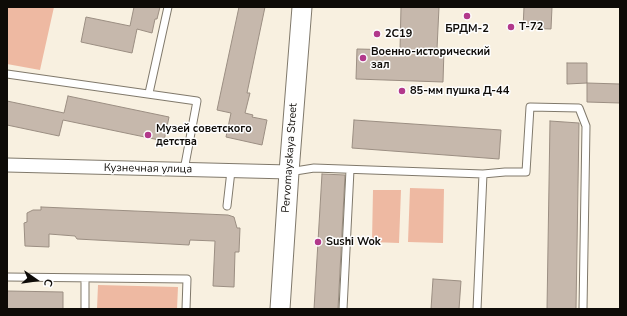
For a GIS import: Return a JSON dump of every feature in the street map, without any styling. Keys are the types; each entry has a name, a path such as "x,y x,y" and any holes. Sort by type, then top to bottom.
{"street":[{"name":"Pervomayskaya Street","path":"280,309 302,7"},
{"name":"Кузнечная улица","path":"7,165 289,172"}],"lane":[{"path":"149,93 168,7"},
{"path":"7,74 197,101 184,170"},
{"path":"289,172 314,168 483,174 526,172 530,107 579,108 586,126 583,309"},
{"path":"343,309 350,170"},
{"path":"228,206 231,171"},
{"path":"477,309 483,174"},
{"path":"7,277 187,279 186,309"},
{"path":"85,278 85,309"}],"shaded area":[{"path":"7,7 54,7 40,70 7,64"},
{"path":"410,188 444,189 443,243 408,242"},
{"path":"373,190 401,190 399,243 372,242"},
{"path":"98,285 178,287 177,309 97,309"}],"building":[{"path":"134,7 160,7 157,19 155,19 152,33 137,29 132,53 81,42 86,17 130,26"},
{"path":"239,7 265,7 247,93 250,93 245,113 253,115 252,117 267,120 262,145 226,137 231,113 217,110"},
{"path":"401,7 439,7 437,49 444,49 443,82 356,79 357,49 400,50"},
{"path":"524,7 552,7 551,29 523,28"},
{"path":"567,63 587,63 587,83 567,84"},
{"path":"587,83 620,84 620,103 587,102"},
{"path":"68,96 169,117 164,141 63,120 59,136 7,125 7,101 64,113"},
{"path":"354,120 501,130 499,159 352,148"},
{"path":"550,121 579,123 576,309 547,309"},
{"path":"322,174 345,175 338,309 314,309"},
{"path":"41,207 228,215 234,217 237,228 240,228 239,252 235,252 234,287 213,286 215,241 190,240 189,245 77,239 75,236 49,234 49,247 25,246 24,223 27,222 27,213 33,210 41,210"},
{"path":"433,279 461,281 459,309 431,309"},
{"path":"7,291 63,292 63,309 7,309"}],"place":[{"name":"БРДМ-2","path":"467,16"},
{"name":"Т-72","path":"511,27"},
{"name":"2С19","path":"377,34"},
{"name":"Военно-исторический зал","path":"363,58"},
{"name":"85-мм пушка Д-44","path":"402,91"},
{"name":"Музей советского детства","path":"148,135"},
{"name":"Sushi Wok","path":"318,242"}]}
